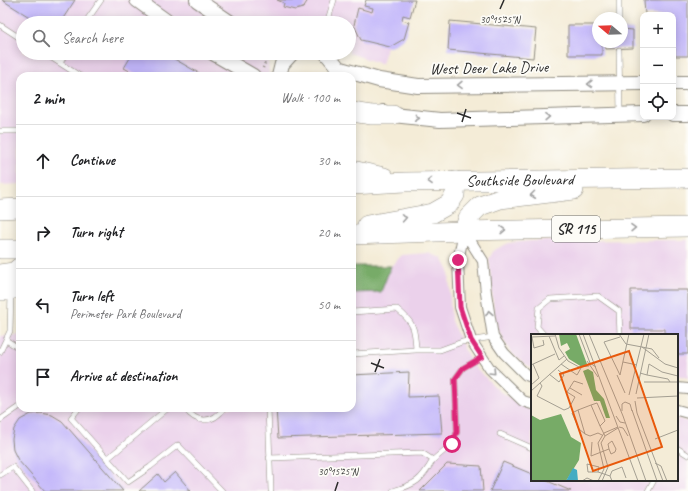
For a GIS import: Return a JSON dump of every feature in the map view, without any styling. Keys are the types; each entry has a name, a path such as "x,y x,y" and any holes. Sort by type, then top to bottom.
{"highway":[{"path":"356,113 372,115 392,115"},
{"path":"356,171 405,182"},
{"path":"464,231 468,218 480,206 500,199 669,178"},
{"name":"Southside Boulevard","path":"356,185 405,182 688,178"},
{"path":"356,226 434,214 449,204 455,195 456,181"},
{"path":"0,209 16,208"},
{"name":"SR 115","path":"356,235 464,231 688,227"},
{"path":"0,249 16,249"},
{"path":"0,274 16,270"}],"street":[{"path":"137,0 159,16"},
{"path":"197,0 221,16"},
{"path":"230,60 258,72"},
{"path":"281,72 282,64 286,60"},
{"name":"West Deer Lake Drive","path":"333,60 338,72"},
{"name":"West Deer Lake Drive","path":"356,76 418,86 640,83"},
{"path":"676,83 688,82"},
{"path":"356,106 374,109 392,115 428,119 464,120 640,114"},
{"path":"676,114 688,114"},
{"path":"464,231 483,261 486,293 493,337 504,353 526,375 531,377"},
{"path":"464,231 458,260 460,307 471,340 490,369 523,401 531,404"},
{"path":"678,388 688,390"},
{"path":"678,410 688,412"}],"lane":[{"path":"90,16 101,0"},
{"path":"329,16 334,0"},
{"path":"619,0 619,12"},
{"path":"0,25 16,35"},
{"path":"619,50 620,115"},
{"path":"55,60 74,72"},
{"path":"0,131 16,131"},
{"path":"0,352 10,332 10,289"},
{"path":"543,334 537,327 539,308 550,299 598,296 619,311 620,334"},
{"path":"356,312 397,309 408,318 415,331 416,350"},
{"path":"356,354 440,350 471,340 493,337"},
{"path":"6,340 16,346"},
{"path":"393,491 413,485 427,472 433,460 452,444 457,432 455,379 463,368 482,357"},
{"path":"0,420 16,409"},
{"path":"76,412 71,418 128,482 178,445 222,491"},
{"path":"107,459 163,412"},
{"path":"188,412 195,418 208,420 215,418 220,412"},
{"path":"268,412 271,491"},
{"path":"500,434 531,448"},
{"path":"678,449 688,454"},
{"path":"269,458 422,453 433,460"},
{"path":"0,475 14,467 32,491"},
{"path":"648,491 653,481"}],"path":[{"path":"258,72 265,60"}],"shaded area":[{"path":"0,0 400,0 382,64 356,55 356,16 16,16 16,60 268,60 269,72 16,72 16,184 0,185"},
{"path":"688,240 688,378 678,375 678,334 531,334 531,368 511,353 495,322 489,259 494,250 509,243 530,241"},
{"path":"428,253 442,258 449,271 451,321 471,363 499,391 524,407 531,410 531,481 678,481 678,418 688,422 688,491 0,491 0,336 16,335 16,412 356,412 356,293 381,292 391,266 402,255"}],"green space":[{"path":"356,266 391,266 381,292 356,293"}],"building":[{"path":"2,0 75,0 65,16 28,16"},
{"path":"277,0 308,0 303,8 295,10 283,7 284,3"},
{"path":"366,0 415,0 410,17 403,15 402,20 409,22 404,39 390,47 361,40 356,29 358,8 372,12 373,8 364,6"},
{"path":"644,0 688,0 688,56 676,56 676,12 645,12"},
{"path":"450,21 536,29 533,58 448,50"},
{"path":"568,25 592,25 592,48 602,48 602,55 568,55"},
{"path":"628,30 633,30 633,48 606,49 628,48"},
{"path":"129,60 176,60 197,72 132,72 124,68"},
{"path":"631,290 688,290 688,354 678,354 678,334 665,334 665,329 631,329"},
{"path":"409,372 408,397 439,396 442,433 278,438 276,412 356,412 356,375"},
{"path":"41,413 52,415 62,421 123,491 45,491 18,460 13,450 12,439 14,429 20,420 31,414"},
{"path":"503,462 531,474 531,481 547,481 571,491 490,491"},
{"path":"447,464 481,466 483,491 420,491"},
{"path":"175,472 191,491 139,491 158,474 164,482"}],"route":[{"path":"452,444 457,432 455,379 463,368 482,357 471,340 460,307 458,260"}]}
